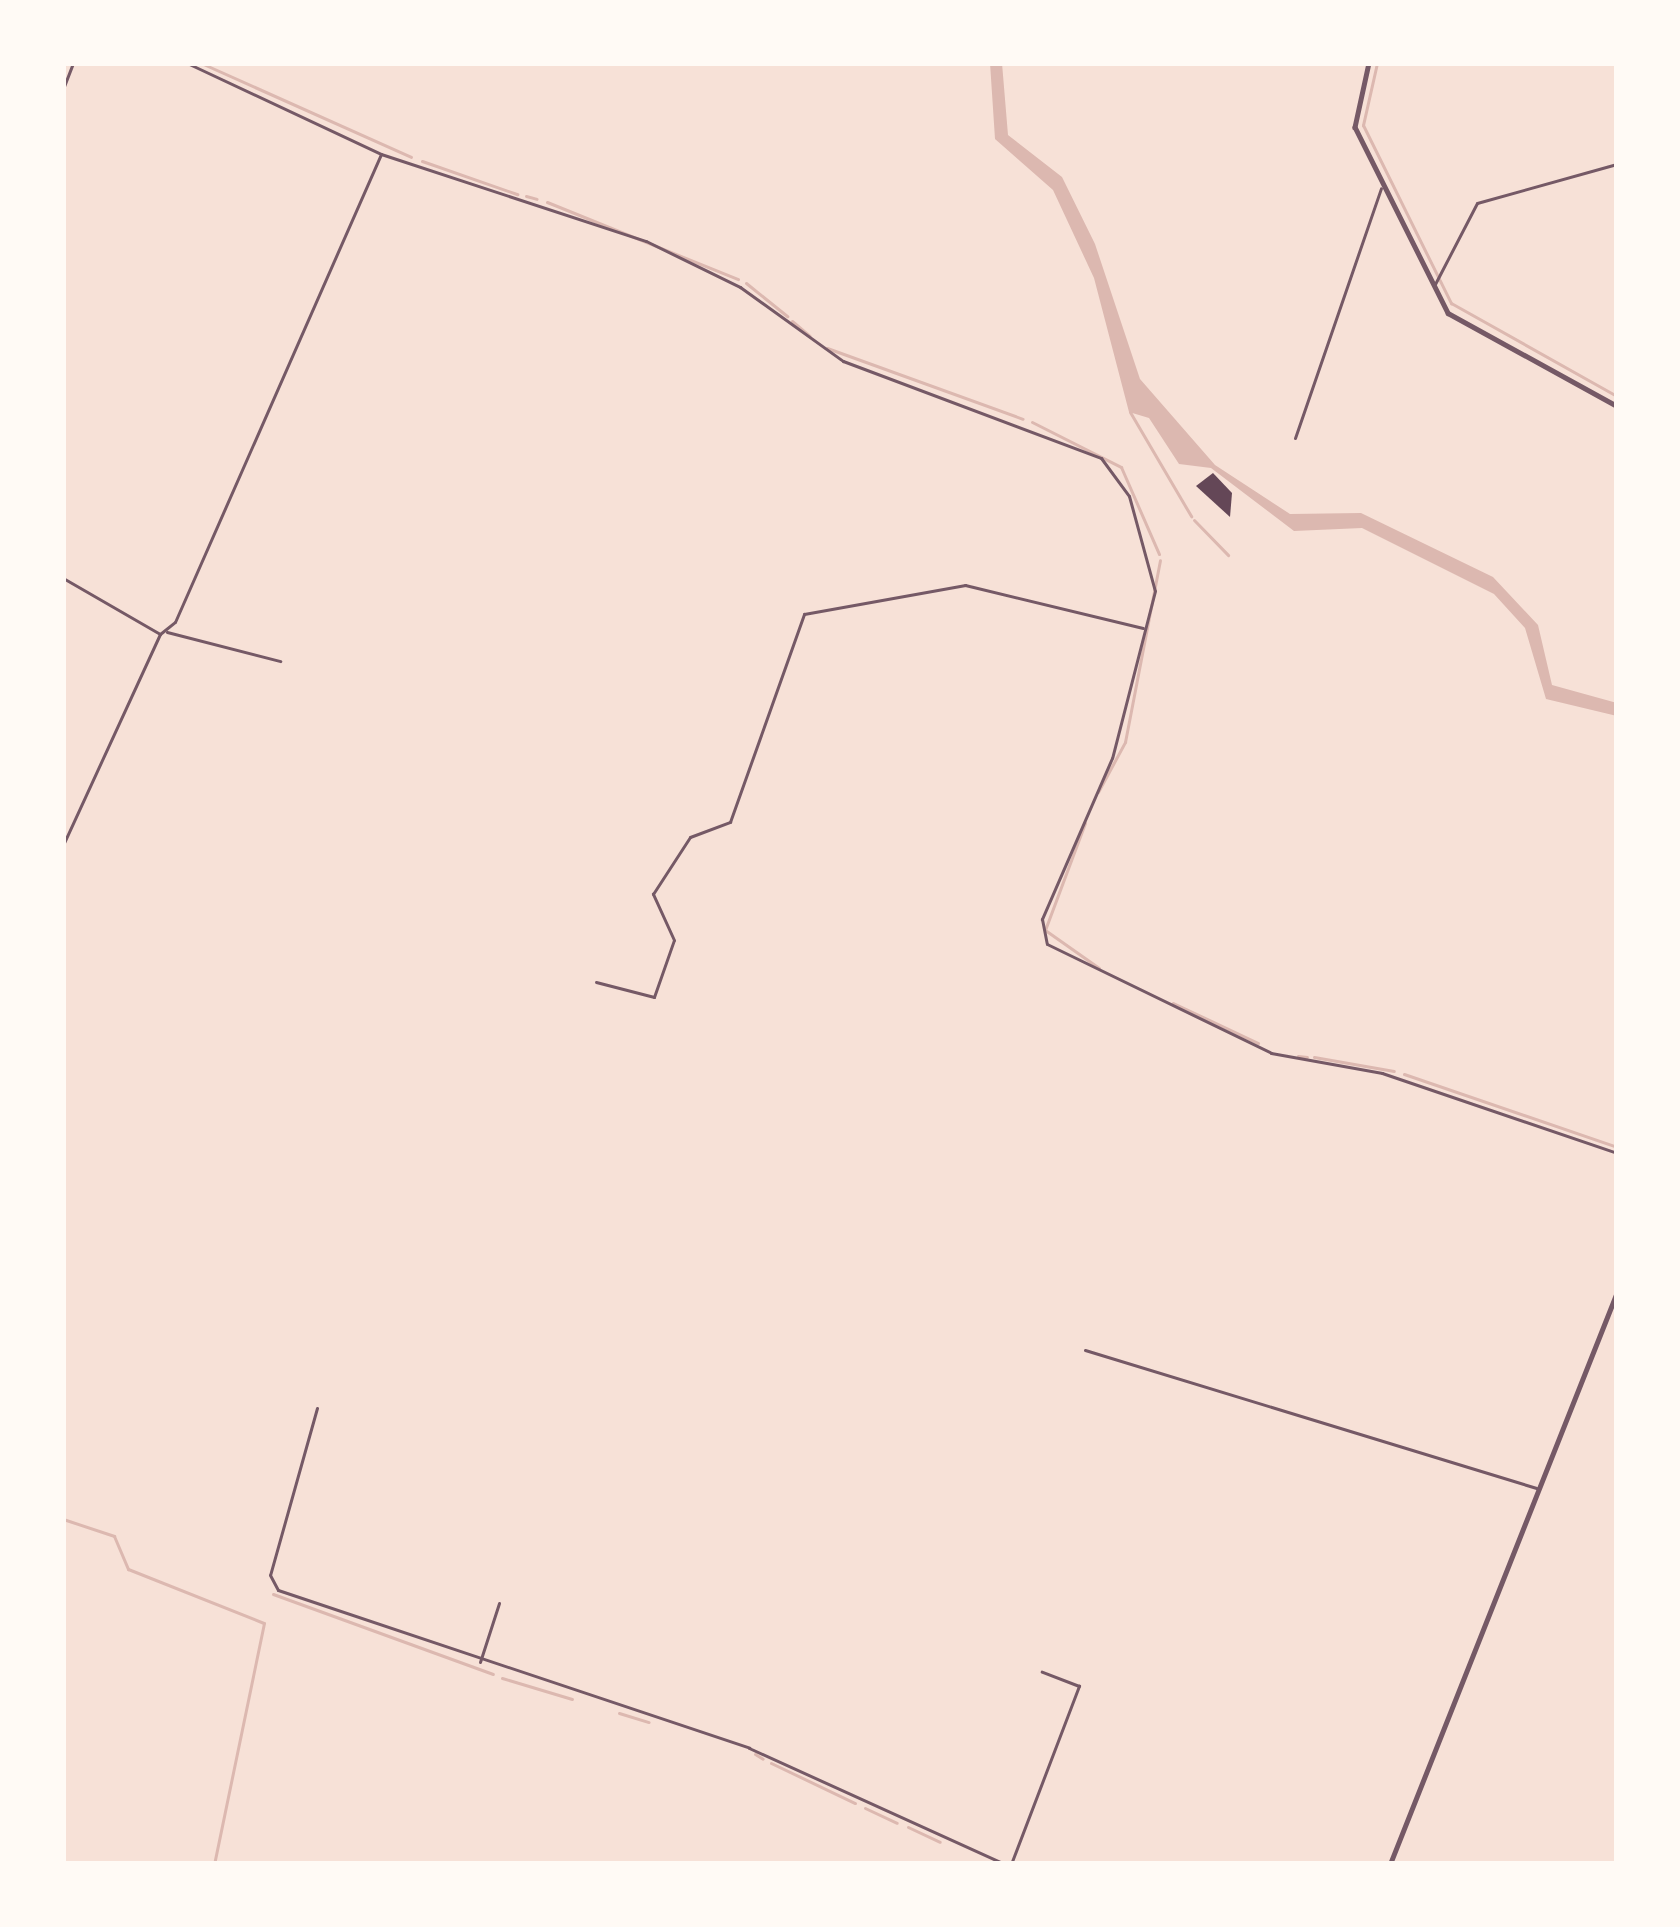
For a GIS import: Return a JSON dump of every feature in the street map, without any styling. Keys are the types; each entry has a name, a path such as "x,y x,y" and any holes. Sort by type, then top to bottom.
{"street":[{"path":"63,89 74,63"},
{"path":"187,63 381,154 646,241 740,286 843,361 1101,458 1120,477 1154,567 1145,628 1112,758 1042,919 1047,944 1270,1053 1382,1073 1617,1153"},
{"path":"1369,63 1353,117 1382,186 1458,320 1617,406"},
{"path":"63,845 381,154"},
{"path":"1438,282 1478,203 1617,164"},
{"path":"1295,438 1382,186"},
{"path":"63,578 162,633 280,661"},
{"path":"596,982 654,997 674,940 653,894 690,837 730,822 804,614 965,585 1145,628"},
{"path":"1390,1864 1617,1292"},
{"path":"1085,1350 1536,1488"},
{"path":"317,1408 272,1584 480,1664 749,1748 1008,1864 1078,1686 1042,1672"},
{"path":"480,1664 499,1603"}],"shaded area":[{"path":"990,63 1002,63 1008,135 1062,177 1095,244 1140,379 1215,465 1290,514 1361,513 1493,577 1538,625 1552,685 1617,703 1617,716 1546,699 1525,628 1494,594 1362,528 1294,531 1211,468 1179,464 1149,418 1129,412 1094,278 1053,190 995,139"}],"building":[{"path":"1213,473 1232,493 1230,517 1196,486"}],"waterway":[{"path":"63,69 65,63"},
{"path":"201,63 411,157"},
{"path":"1377,63 1363,125 1451,303 1617,396"},
{"path":"422,161 517,194"},
{"path":"526,196 537,199"},
{"path":"547,202 738,279"},
{"path":"746,283 787,316"},
{"path":"792,321 810,336"},
{"path":"827,348 1023,419"},
{"path":"1130,412 1191,516"},
{"path":"1032,422 1121,467 1159,554"},
{"path":"1194,520 1228,555"},
{"path":"1098,792 1125,742 1160,560"},
{"path":"1085,823 1045,930 1099,968"},
{"path":"1173,1003 1258,1043"},
{"path":"1298,1056 1307,1057"},
{"path":"1314,1057 1394,1071"},
{"path":"1404,1074 1617,1147"},
{"path":"63,1519 114,1536 128,1569 264,1623 214,1864"},
{"path":"273,1594 493,1674"},
{"path":"502,1678 572,1699"},
{"path":"619,1713 649,1722"},
{"path":"755,1754 763,1759"},
{"path":"771,1763 855,1803"},
{"path":"865,1808 897,1823"},
{"path":"908,1827 940,1842"}]}
